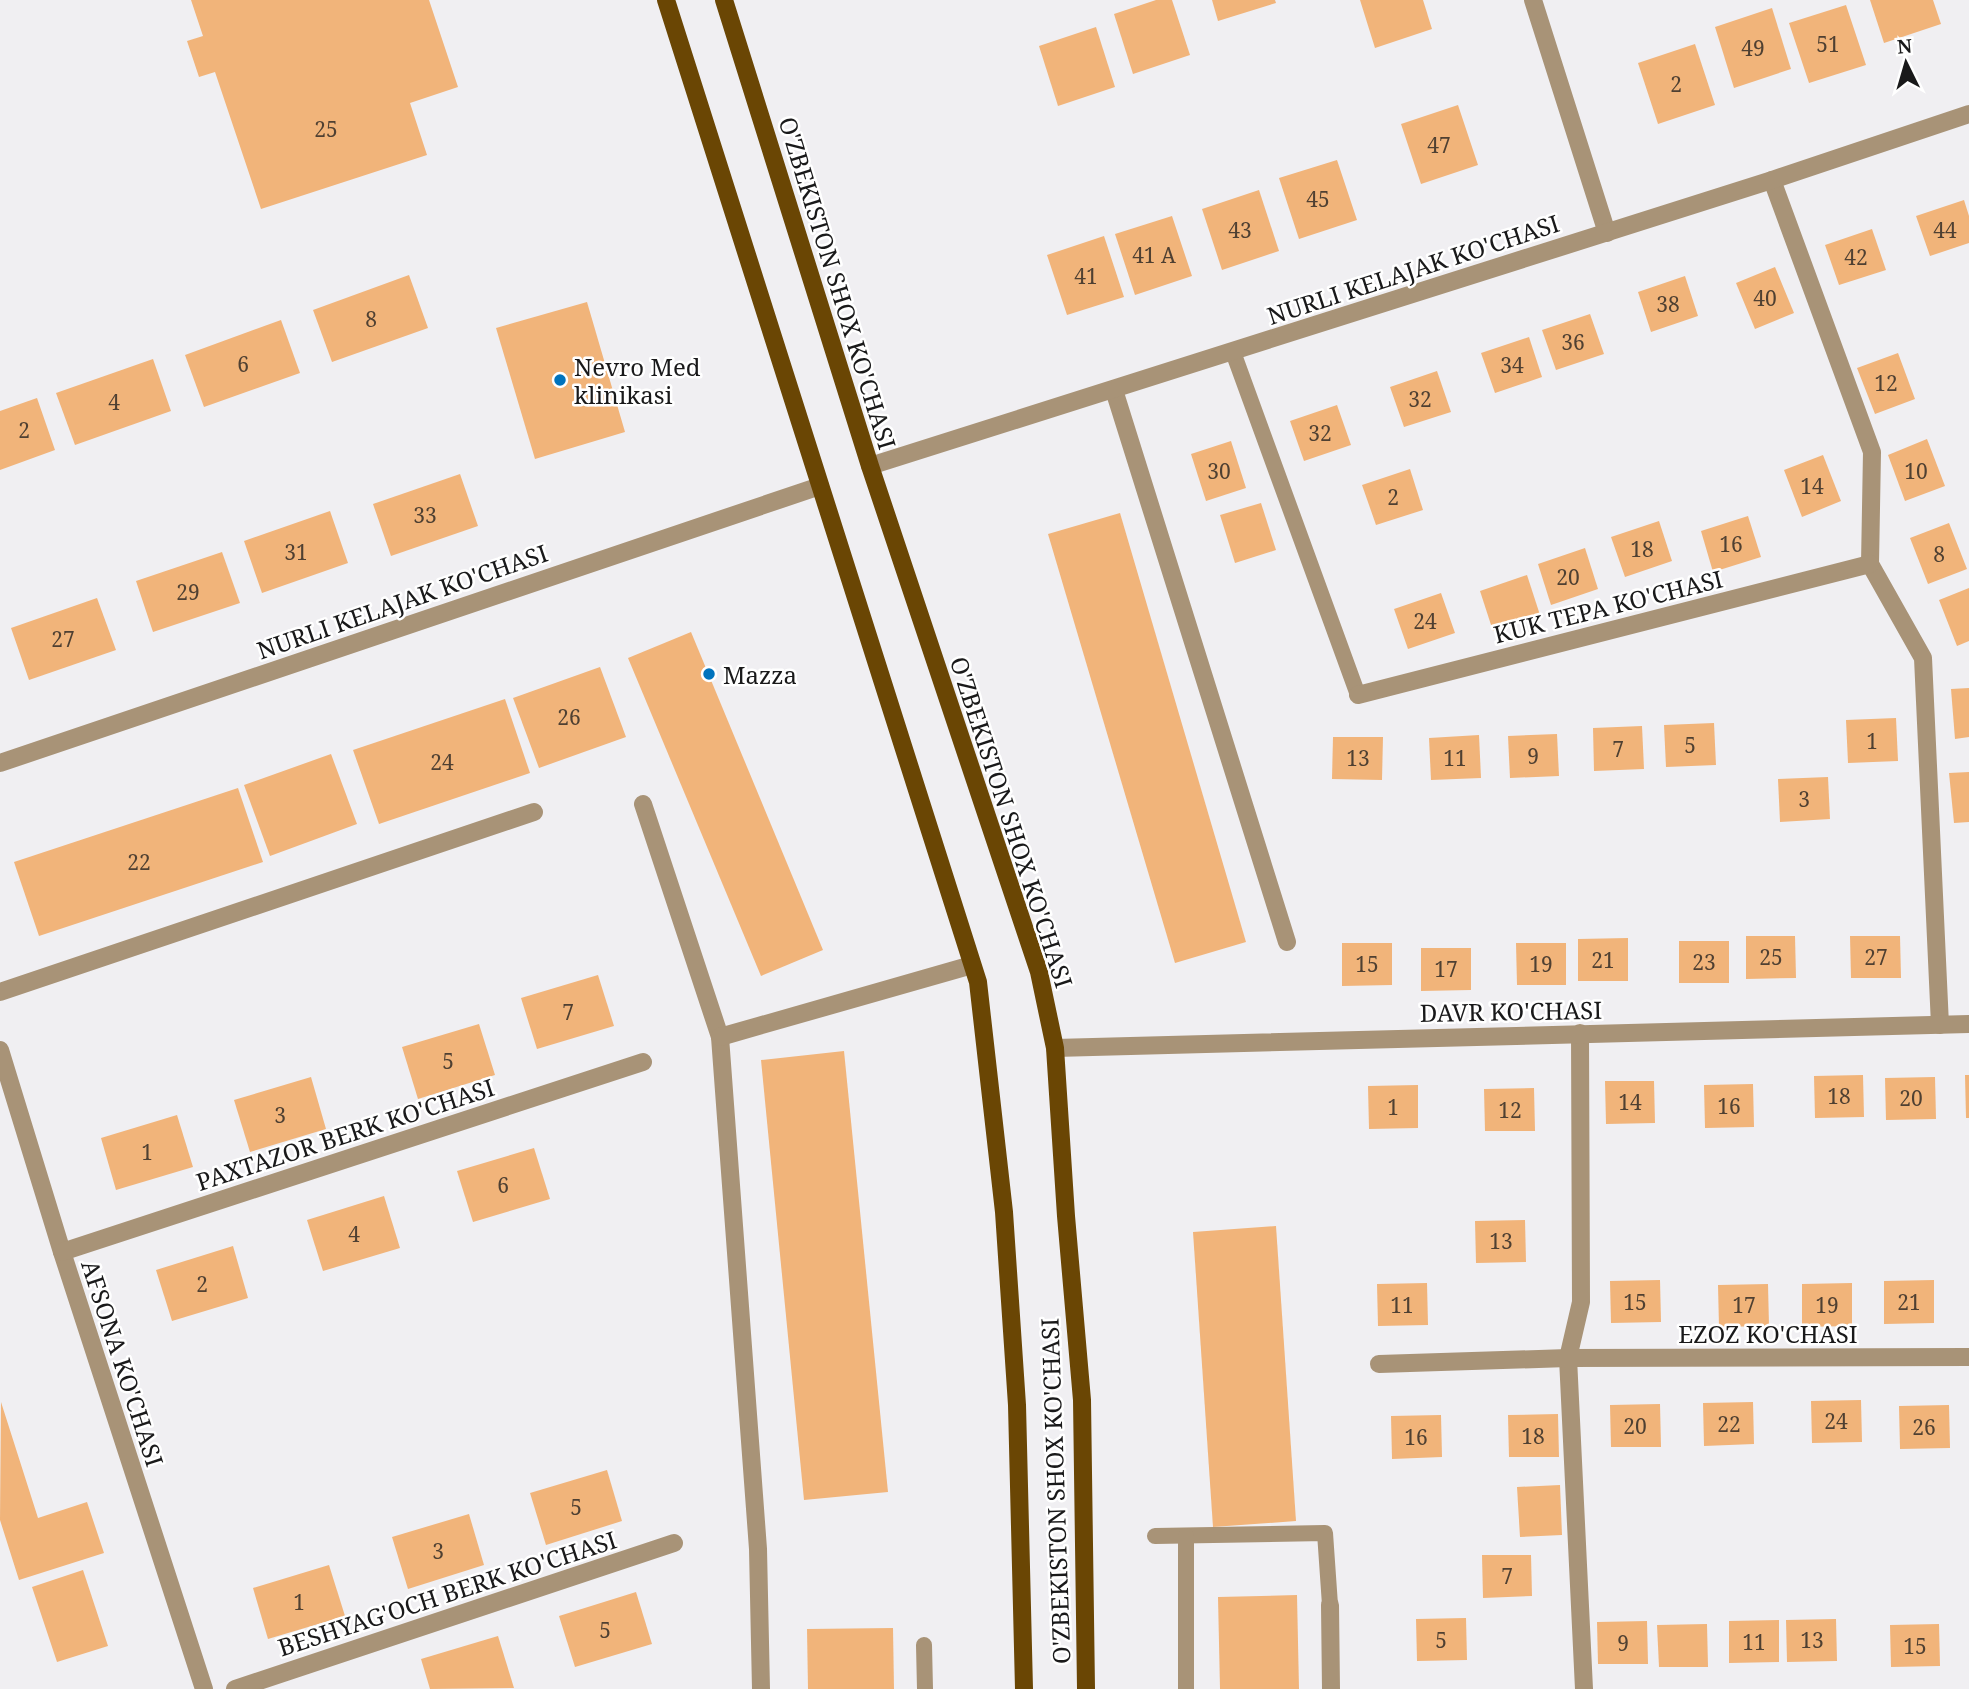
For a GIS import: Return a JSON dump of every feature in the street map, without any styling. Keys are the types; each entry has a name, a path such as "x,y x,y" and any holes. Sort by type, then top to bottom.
{"main road":[{"name":"O'ZBEKISTON SHOX KO'CHASI","path":"666,0 978,982 1004,1212 1017,1405 1024,1689"},
{"name":"O'ZBEKISTON SHOX KO'CHASI","path":"724,0 870,467 1039,972 1055,1048 1082,1400 1086,1689"}],"street":[{"path":"1533,0 1607,233"},
{"name":"NURLI KELAJAK KO'CHASI","path":"870,467 1607,233 1969,114"},
{"path":"1772,180 1872,452 1870,564 1923,658 1940,1025"},
{"path":"1114,390 1287,942"},
{"name":"NURLI KELAJAK KO'CHASI","path":"0,763 820,486"},
{"name":"KUK TEPA KO'CHASI","path":"1359,695 1870,564"},
{"path":"643,804 720,1037 758,1549 761,1689"},
{"path":"0,992 534,812"},
{"path":"720,1037 972,965"},
{"name":"DAVR KO'CHASI","path":"1055,1048 1969,1024"},
{"path":"1580,1034 1581,1303 1568,1359 1584,1689"},
{"name":"AFSONA KO'CHASI","path":"0,1051 62,1252 204,1689"},
{"name":"PAXTAZOR BERK KO'CHASI","path":"62,1252 643,1062"},
{"name":"EZOZ KO'CHASI","path":"1379,1364 1568,1359 1969,1357"},
{"name":"BESHYAG'OCH BERK KO'CHASI","path":"235,1689 674,1543"},
{"path":"1329,1605 1331,1689"}],"lane":[{"path":"1233,352 1359,695"},
{"path":"1154,1536 1325,1533 1329,1605"},
{"path":"1186,1536 1186,1689"},
{"path":"924,1645 925,1689"}],"building":[{"path":"191,0 429,0 458,87 410,103 427,155 261,209 215,72 199,77 187,41 203,36"},
{"path":"1156,0 1172,0 1190,55 1133,74 1114,14"},
{"path":"1212,0 1275,0 1276,3 1218,21"},
{"path":"1360,0 1423,0 1432,29 1375,48"},
{"path":"1870,0 1933,0 1941,24 1884,43"},
{"path":"1846,5 1866,65 1809,83 1789,23"},
{"path":"1772,8 1791,69 1734,88 1715,27"},
{"path":"1096,27 1115,87 1058,106 1039,46"},
{"path":"1695,44 1715,105 1658,124 1638,63"},
{"path":"1458,105 1478,165 1421,184 1401,124"},
{"path":"1337,160 1357,220 1299,239 1279,178"},
{"path":"1259,190 1279,251 1222,270 1202,209"},
{"path":"1964,200 1969,216 1969,243 1930,256 1916,216"},
{"path":"1172,216 1192,276 1135,295 1115,234"},
{"path":"1872,229 1886,270 1839,285 1825,245"},
{"path":"1104,236 1124,297 1067,315 1047,255"},
{"path":"1775,267 1794,313 1755,329 1736,283"},
{"path":"409,275 428,328 332,362 313,310"},
{"path":"1685,276 1698,316 1651,332 1638,292"},
{"name":"Nevro Med klinikasi","path":"587,302 625,432 535,459 496,328"},
{"path":"1590,314 1604,354 1556,370 1542,330"},
{"path":"281,320 300,373 204,407 185,355"},
{"path":"1529,337 1542,377 1495,393 1481,353"},
{"path":"1898,353 1915,399 1875,414 1857,368"},
{"path":"153,359 171,411 75,445 56,393"},
{"path":"1437,371 1451,412 1404,427 1390,387"},
{"path":"37,398 55,450 0,470 0,411"},
{"path":"1337,405 1351,445 1304,461 1290,421"},
{"path":"1927,439 1945,486 1905,501 1888,455"},
{"path":"1231,441 1246,488 1206,501 1191,454"},
{"path":"1823,455 1841,501 1802,517 1784,470"},
{"path":"1410,469 1423,510 1376,525 1362,485"},
{"path":"460,474 478,526 391,556 373,504"},
{"path":"1261,503 1276,550 1235,563 1220,515"},
{"path":"330,511 348,563 262,593 244,541"},
{"path":"1120,513 1246,942 1175,963 1048,534"},
{"path":"1748,516 1761,557 1713,572 1701,531"},
{"path":"1659,521 1672,561 1625,577 1611,537"},
{"path":"1949,523 1967,569 1928,584 1910,538"},
{"path":"1585,548 1598,589 1551,605 1538,564"},
{"path":"222,552 240,603 153,632 136,581"},
{"path":"1527,575 1540,615 1493,631 1480,591"},
{"path":"1969,588 1969,641 1957,646 1939,600"},
{"path":"1441,593 1455,633 1408,649 1394,609"},
{"path":"97,598 116,650 29,680 11,628"},
{"path":"691,632 823,950 761,976 628,658"},
{"path":"600,667 626,737 539,768 513,698"},
{"path":"1969,688 1969,737 1955,739 1951,689"},
{"path":"505,699 530,773 379,824 353,750"},
{"path":"1896,718 1898,761 1848,763 1846,720"},
{"path":"1714,723 1716,765 1666,767 1664,725"},
{"path":"1642,726 1644,769 1594,771 1593,728"},
{"path":"1557,734 1559,776 1510,778 1508,736"},
{"path":"1479,735 1481,778 1431,780 1429,738"},
{"path":"1333,737 1383,737 1382,780 1332,779"},
{"path":"331,754 357,824 270,856 244,785"},
{"path":"1969,772 1969,822 1954,823 1949,773"},
{"path":"1828,777 1830,819 1780,822 1778,779"},
{"path":"238,788 263,862 39,936 14,862"},
{"path":"1746,936 1795,936 1796,978 1746,979"},
{"path":"1850,936 1900,936 1901,978 1851,978"},
{"path":"1628,938 1628,981 1578,981 1578,939"},
{"path":"1679,941 1729,941 1729,983 1679,983"},
{"path":"1342,943 1392,943 1392,985 1342,986"},
{"path":"1516,943 1566,943 1566,985 1517,985"},
{"path":"1421,948 1471,948 1471,990 1421,991"},
{"path":"598,975 614,1026 537,1049 521,998"},
{"path":"479,1024 495,1075 418,1099 402,1047"},
{"path":"844,1051 888,1492 804,1500 761,1060"},
{"path":"1863,1075 1864,1117 1815,1118 1814,1076"},
{"path":"1965,1075 1969,1075 1969,1118 1966,1118"},
{"path":"311,1077 326,1129 250,1152 234,1100"},
{"path":"1935,1077 1936,1119 1886,1120 1885,1078"},
{"path":"1605,1081 1654,1081 1655,1123 1606,1124"},
{"path":"1753,1084 1754,1127 1705,1128 1704,1085"},
{"path":"1418,1085 1418,1128 1369,1129 1368,1086"},
{"path":"1534,1088 1535,1131 1485,1131 1484,1089"},
{"path":"177,1115 193,1167 116,1190 101,1138"},
{"path":"534,1148 550,1199 473,1222 457,1171"},
{"path":"384,1196 400,1248 323,1271 307,1220"},
{"path":"1525,1220 1526,1262 1476,1263 1475,1221"},
{"path":"1276,1226 1296,1521 1213,1527 1193,1232"},
{"path":"233,1246 248,1298 172,1321 156,1270"},
{"path":"1660,1280 1661,1322 1611,1323 1610,1281"},
{"path":"1934,1280 1934,1323 1884,1324 1884,1281"},
{"path":"1427,1283 1428,1325 1378,1326 1377,1284"},
{"path":"1852,1283 1852,1326 1802,1327 1802,1284"},
{"path":"1768,1284 1769,1326 1719,1327 1718,1285"},
{"path":"1861,1400 1862,1442 1812,1443 1811,1401"},
{"path":"1,1402 38,1518 87,1502 104,1553 19,1580 0,1520"},
{"path":"1753,1402 1754,1444 1704,1446 1703,1403"},
{"path":"1660,1404 1661,1447 1611,1447 1610,1405"},
{"path":"1949,1405 1950,1448 1900,1449 1899,1406"},
{"path":"1558,1414 1559,1457 1509,1457 1508,1415"},
{"path":"1441,1415 1442,1457 1392,1459 1391,1416"},
{"path":"607,1470 622,1521 546,1545 530,1493"},
{"path":"1560,1485 1562,1535 1520,1537 1517,1487"},
{"path":"469,1514 484,1565 408,1589 392,1537"},
{"path":"1482,1555 1531,1555 1532,1596 1483,1598"},
{"path":"329,1565 345,1616 268,1639 253,1588"},
{"path":"83,1570 108,1646 57,1662 32,1587"},
{"path":"636,1592 652,1644 575,1667 559,1616"},
{"path":"1297,1595 1299,1689 1220,1689 1218,1597"},
{"path":"1466,1618 1467,1660 1417,1661 1416,1619"},
{"path":"1836,1619 1837,1661 1787,1662 1786,1620"},
{"path":"1779,1620 1779,1662 1729,1663 1729,1621"},
{"path":"1647,1621 1648,1664 1598,1664 1597,1622"},
{"path":"1707,1624 1708,1667 1659,1667 1657,1625"},
{"path":"1939,1624 1940,1666 1891,1667 1890,1625"},
{"path":"893,1628 894,1689 808,1689 807,1629"},
{"path":"498,1636 514,1688 430,1689 421,1659"}],"place":[{"name":"Nevro Med klinikasi","path":"560,380"},
{"name":"Mazza","path":"709,674"}]}
